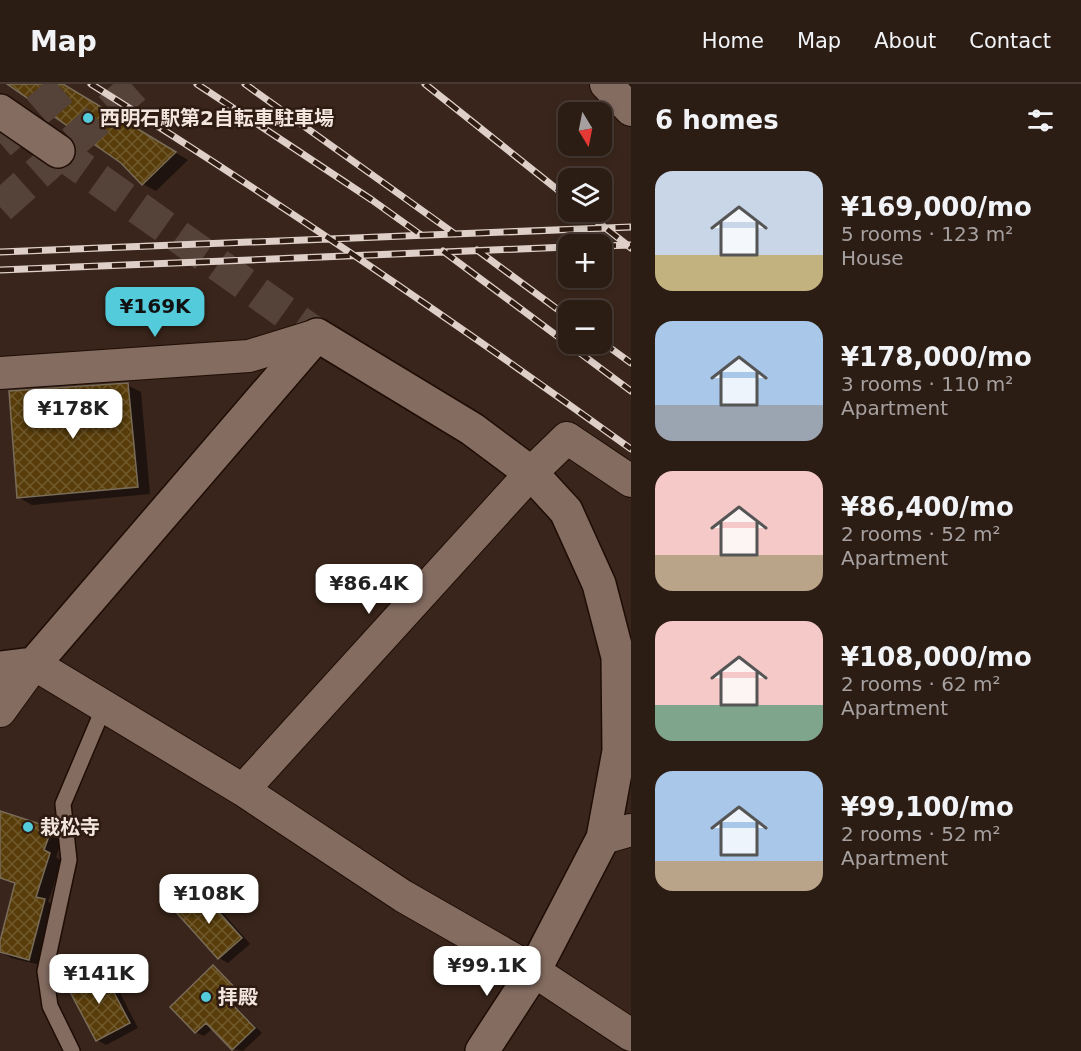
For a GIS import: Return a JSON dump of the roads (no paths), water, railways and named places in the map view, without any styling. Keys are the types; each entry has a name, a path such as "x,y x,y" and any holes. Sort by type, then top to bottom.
{"street":[{"path":"606,84 631,110"},
{"path":"0,111 58,151"},
{"path":"0,711 34,664 317,335"},
{"path":"0,373 249,356 317,335 472,429 531,473 566,511 599,584 618,657 620,751 617,834 534,971 482,1051"},
{"path":"243,790 531,473 567,438 631,481"},
{"path":"0,668 34,664 243,790 403,896 534,971 631,1035"}],"lane":[{"path":"72,1051 50,1006 45,971 69,860 63,804 104,707"}],"tunnel":[{"path":"0,143 68,84"},
{"path":"0,207 138,84"},
{"path":"58,151 317,335"}],"railway":[{"path":"91,84 364,262 631,449"},
{"path":"197,84 421,235"},
{"path":"245,84 455,234"},
{"path":"425,84 558,190"},
{"path":"598,222 631,248"},
{"path":"0,252 631,227"},
{"path":"612,246 631,245"},
{"path":"0,270 558,247"},
{"path":"477,250 558,310"},
{"path":"443,251 631,391"},
{"path":"612,349 631,363"}],"place":[{"name":"西明石駅第2自転車駐車場","path":"88,118"},
{"name":"栽松寺","path":"28,827"},
{"name":"拝殿","path":"206,997"}]}
